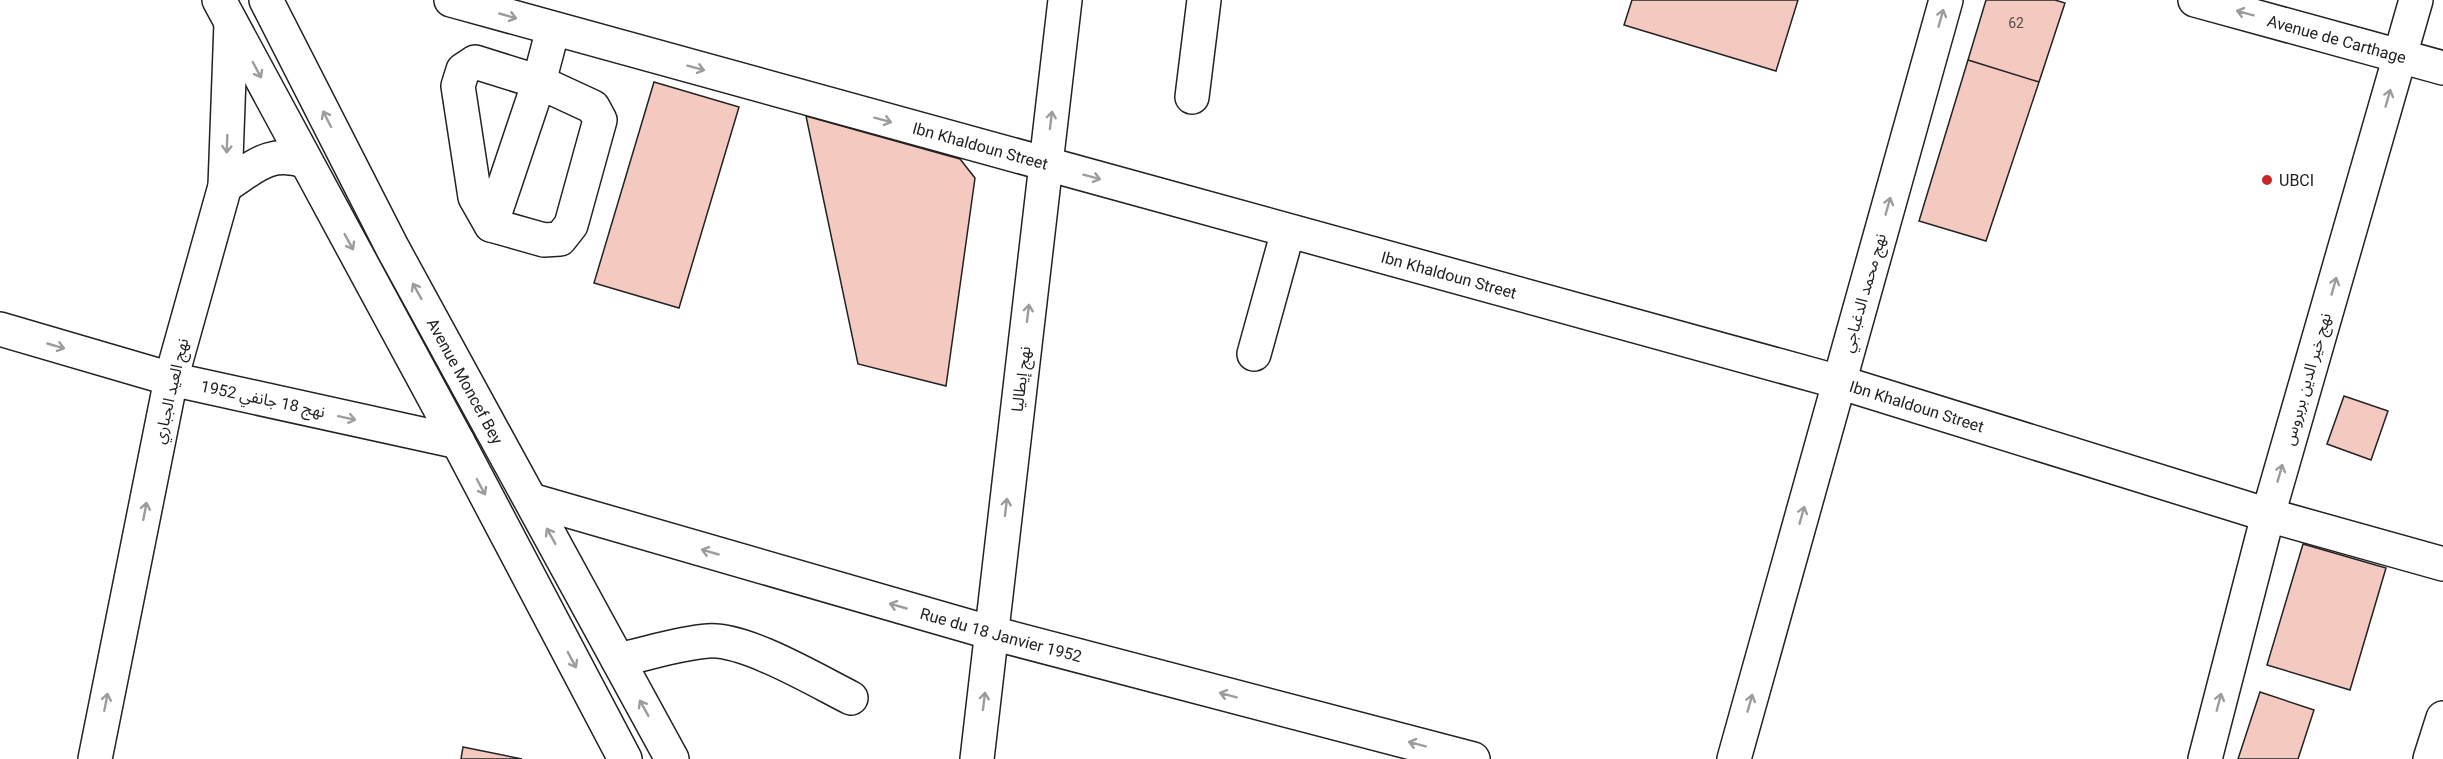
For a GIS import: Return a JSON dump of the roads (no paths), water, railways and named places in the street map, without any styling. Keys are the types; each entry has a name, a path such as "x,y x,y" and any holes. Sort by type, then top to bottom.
{"street":[{"name":"Avenue Moncef Bey","path":"266,0 392,247 672,759"},
{"name":"Ibn Khaldoun Street","path":"451,0 1839,382 2268,515 2443,564"},
{"name":"نهج إيطاليا","path":"977,759 1065,0"},
{"path":"1192,97 1204,0"},
{"name":"نهج محمد الدغباجي","path":"1734,759 1946,0"},
{"name":"Avenue de Carthage","path":"2195,0 2443,68"},
{"name":"نهج خير الدين بربروس","path":"2205,759 2268,515 2416,0"},
{"path":"225,11 458,442 625,759"},
{"name":"نهج العيد الجباري","path":"95,759 171,379 225,186 225,11"},
{"path":"491,225 539,82 553,29"},
{"path":"475,62 539,82 593,107 600,120 571,225 560,239 544,240 491,225 475,197 458,86 463,70 475,62"},
{"path":"225,186 261,162 273,158 280,156 305,161"},
{"path":"1254,354 1288,231"},
{"name":"نهج 18 جانفي 1952","path":"0,329 171,379 458,442"},
{"name":"Rue du 18 Janvier 1952","path":"531,500 992,633 1473,759"},
{"path":"618,660 709,641 737,645 769,657 851,698"},
{"path":"2430,759 2443,718"}],"place":[{"name":"UBCI","path":"2267,180"}]}
